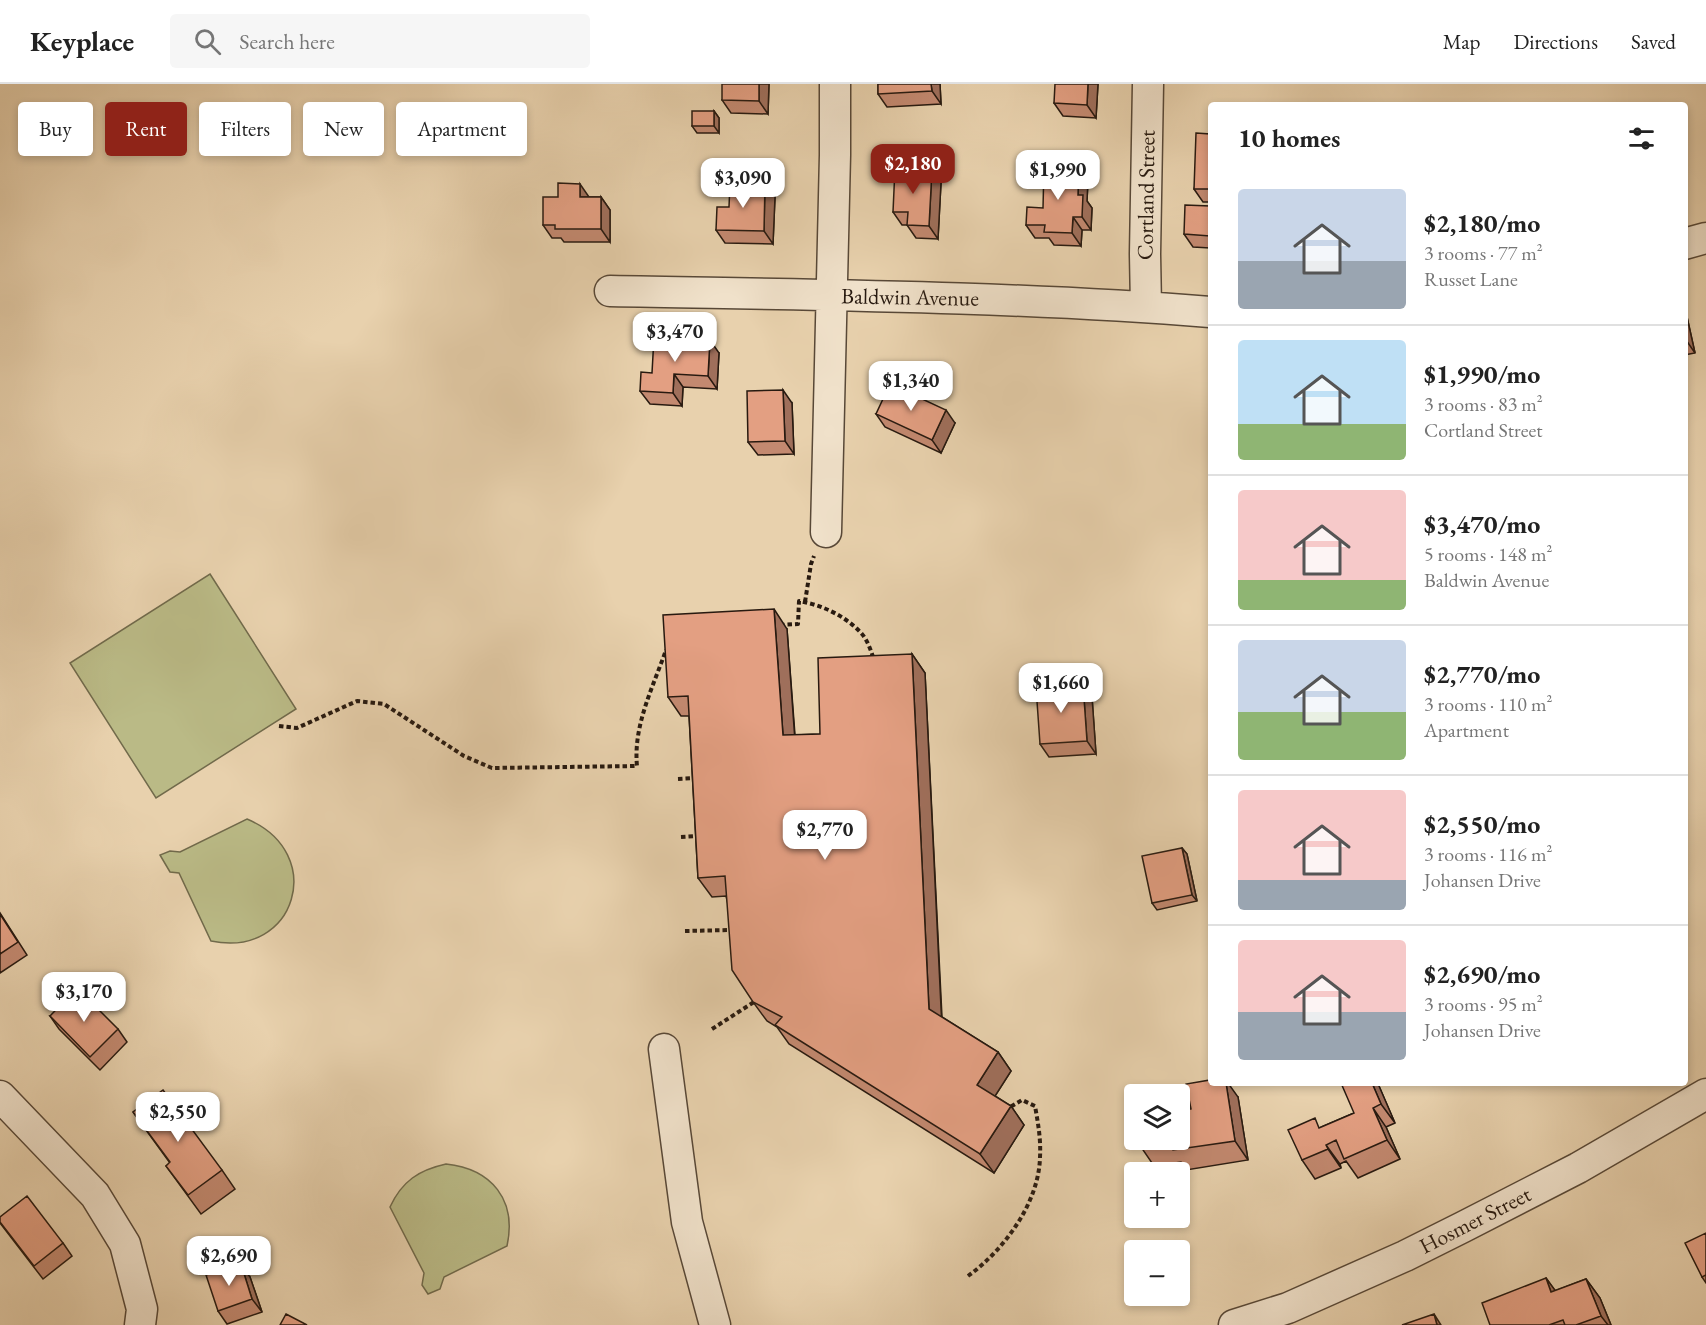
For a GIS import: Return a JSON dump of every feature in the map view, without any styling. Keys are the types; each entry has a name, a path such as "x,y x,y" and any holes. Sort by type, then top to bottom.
{"street":[{"path":"826,532 835,84"},
{"name":"Cortland Street","path":"1146,307 1145,254 1155,86"},
{"path":"1688,242 1706,238"},
{"name":"Baldwin Avenue","path":"610,291 929,296 1208,312"},
{"path":"664,1050 687,1222 715,1325"},
{"name":"Hosmer Street","path":"1234,1325 1288,1308 1454,1232 1578,1168 1706,1094"},
{"path":"0,1096 95,1195 125,1244 142,1309 140,1325"}],"path":[{"path":"805,602 810,564 826,532"},
{"path":"775,626 798,624 799,601 820,605 846,620 863,635 875,665"},
{"path":"279,726 297,728 357,701 384,704 464,756 492,768 637,766 636,750 643,717 669,642"},
{"path":"678,779 705,778"},
{"path":"681,837 708,835"},
{"path":"685,931 741,929"},
{"path":"712,1029 754,1002"},
{"path":"968,1276 982,1266 1010,1236 1032,1196 1040,1159 1039,1129 1035,1106 1022,1100 1010,1107"}],"green space":[{"path":"210,574 296,709 156,798 70,663"},
{"path":"247,819 272,835 288,855 294,877 291,900 281,919 264,934 240,942 211,941 179,873 170,872 160,855 170,851 180,852"},
{"path":"446,1164 476,1172 497,1190 508,1214 507,1246 444,1277 440,1289 428,1294 422,1285 424,1273 390,1207 400,1190 412,1178"}],"building":[{"path":"722,84 759,84 759,101 722,100"},
{"path":"878,84 931,84 932,91 878,94"},
{"path":"1055,84 1088,84 1087,105 1054,103"},
{"path":"692,111 714,111 714,126 692,126"},
{"path":"1196,133 1208,134 1208,189 1194,189"},
{"path":"1044,166 1079,167 1078,195 1083,195 1082,217 1073,217 1072,233 1044,232 1045,225 1026,225 1027,207 1043,208"},
{"path":"895,168 932,170 929,226 907,225 908,212 893,212"},
{"path":"558,183 580,184 580,197 601,197 601,229 555,229 555,225 543,225 543,197 558,197"},
{"path":"730,183 765,184 764,231 716,230 717,207 729,207"},
{"path":"1185,205 1208,206 1208,236 1184,234"},
{"path":"654,337 710,340 708,376 674,374 673,393 640,391 641,372 652,373"},
{"path":"890,384 946,410 932,440 876,414"},
{"path":"783,390 785,441 748,442 747,391"},
{"path":"774,609 783,735 820,734 818,658 912,654 929,1009 998,1052 977,1085 1011,1106 980,1154 775,1025 782,1017 753,1002 732,970 725,876 698,878 688,696 668,697 663,615"},
{"path":"1083,684 1087,741 1040,744 1036,687"},
{"path":"1182,848 1192,895 1152,903 1142,856"},
{"path":"0,914 18,942 0,954"},
{"path":"77,988 118,1029 90,1057 50,1016"},
{"path":"1208,1080 1208,1086 1226,1086 1235,1141 1190,1148 1190,1084 1186,1084"},
{"path":"1342,1086 1373,1086 1381,1104 1373,1108 1387,1140 1344,1159 1336,1140 1326,1145 1328,1149 1302,1160 1288,1130 1315,1118 1319,1128 1354,1113"},
{"path":"163,1090 222,1170 188,1195 166,1166 170,1162 133,1112"},
{"path":"27,1196 63,1243 34,1266 0,1222 0,1217"},
{"path":"1706,1233 1706,1275 1702,1277 1685,1243"},
{"path":"241,1264 252,1299 218,1311 206,1275"},
{"path":"1546,1278 1551,1292 1586,1279 1601,1316 1576,1325 1565,1325 1563,1320 1549,1325 1490,1325 1482,1303"},
{"path":"286,1314 307,1325 280,1325"},
{"path":"1434,1314 1437,1325 1402,1325"}]}
